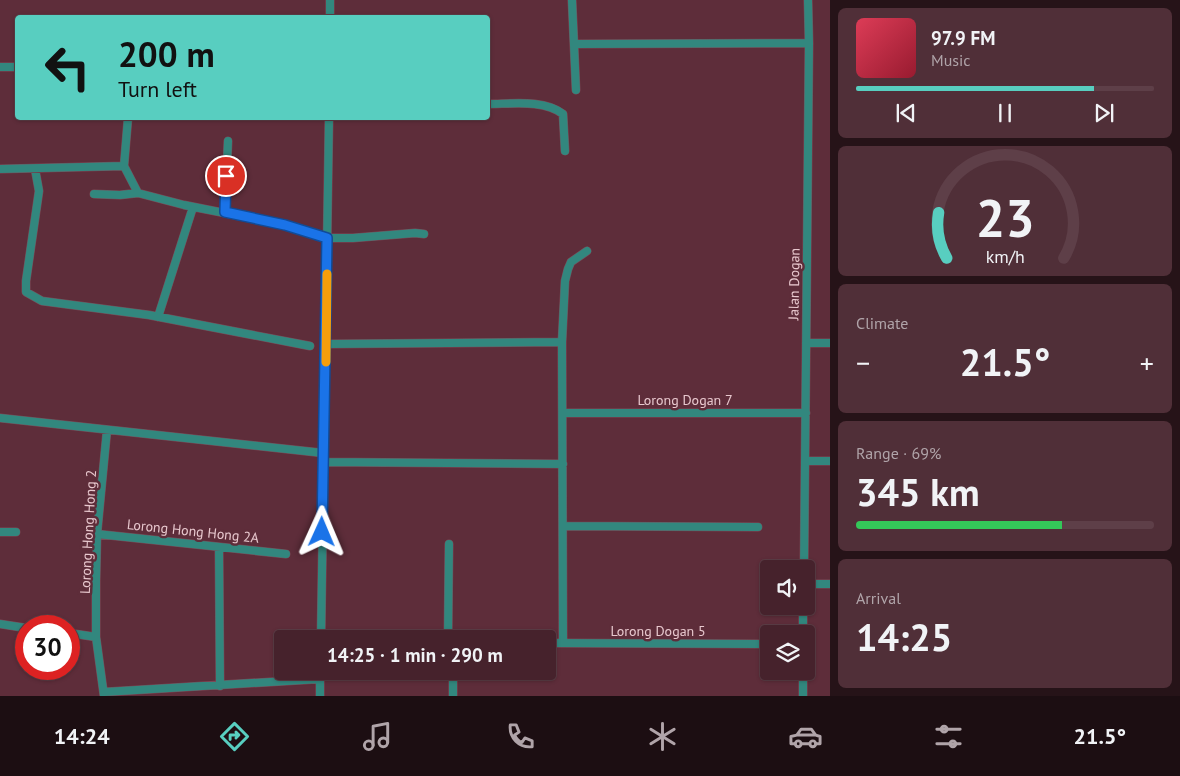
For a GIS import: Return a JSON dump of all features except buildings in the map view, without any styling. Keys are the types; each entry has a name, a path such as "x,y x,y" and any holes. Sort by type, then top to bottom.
{"street":[{"path":"330,0 330,15"},
{"path":"572,0 576,90"},
{"name":"Jalan Dogan","path":"804,560 808,0"},
{"path":"574,44 809,43"},
{"path":"0,67 15,68"},
{"path":"490,104 530,104 557,110 563,114 565,151"},
{"path":"128,120 124,166 138,193"},
{"path":"321,630 329,120"},
{"path":"225,212 228,141"},
{"path":"0,169 124,166"},
{"path":"35,169 39,191 26,292 42,301 158,317 310,346"},
{"path":"94,194 120,195 138,193 194,207 285,225 327,238 424,234"},
{"path":"158,317 194,207"},
{"path":"563,643 562,464 564,413 562,342 565,282 568,269 574,260 588,251"},
{"path":"326,344 562,342"},
{"path":"806,343 830,343"},
{"name":"Lorong Dogan 7","path":"564,413 806,412"},
{"path":"0,418 323,453"},
{"name":"Lorong Hong Hong 2","path":"104,694 96,637 97,534 107,430"},
{"path":"805,461 830,460"},
{"path":"323,462 562,464"},
{"path":"563,526 758,527"},
{"path":"0,532 16,532"},
{"name":"Lorong Hong Hong 2A","path":"97,534 286,554"},
{"path":"448,630 449,544"},
{"path":"219,546 220,686"},
{"path":"815,584 830,584"},
{"path":"0,624 15,626"},
{"path":"80,635 96,637"},
{"name":"Lorong Dogan 5","path":"556,643 760,644"},
{"path":"104,694 220,686 275,680"},
{"path":"320,680 320,696"},
{"path":"453,680 453,696"},
{"path":"802,696 803,680"}],"slow traffic":[{"path":"326,362 327,274"}],"route":[{"path":"226,176 225,212 285,225 327,238 322,532"}]}
